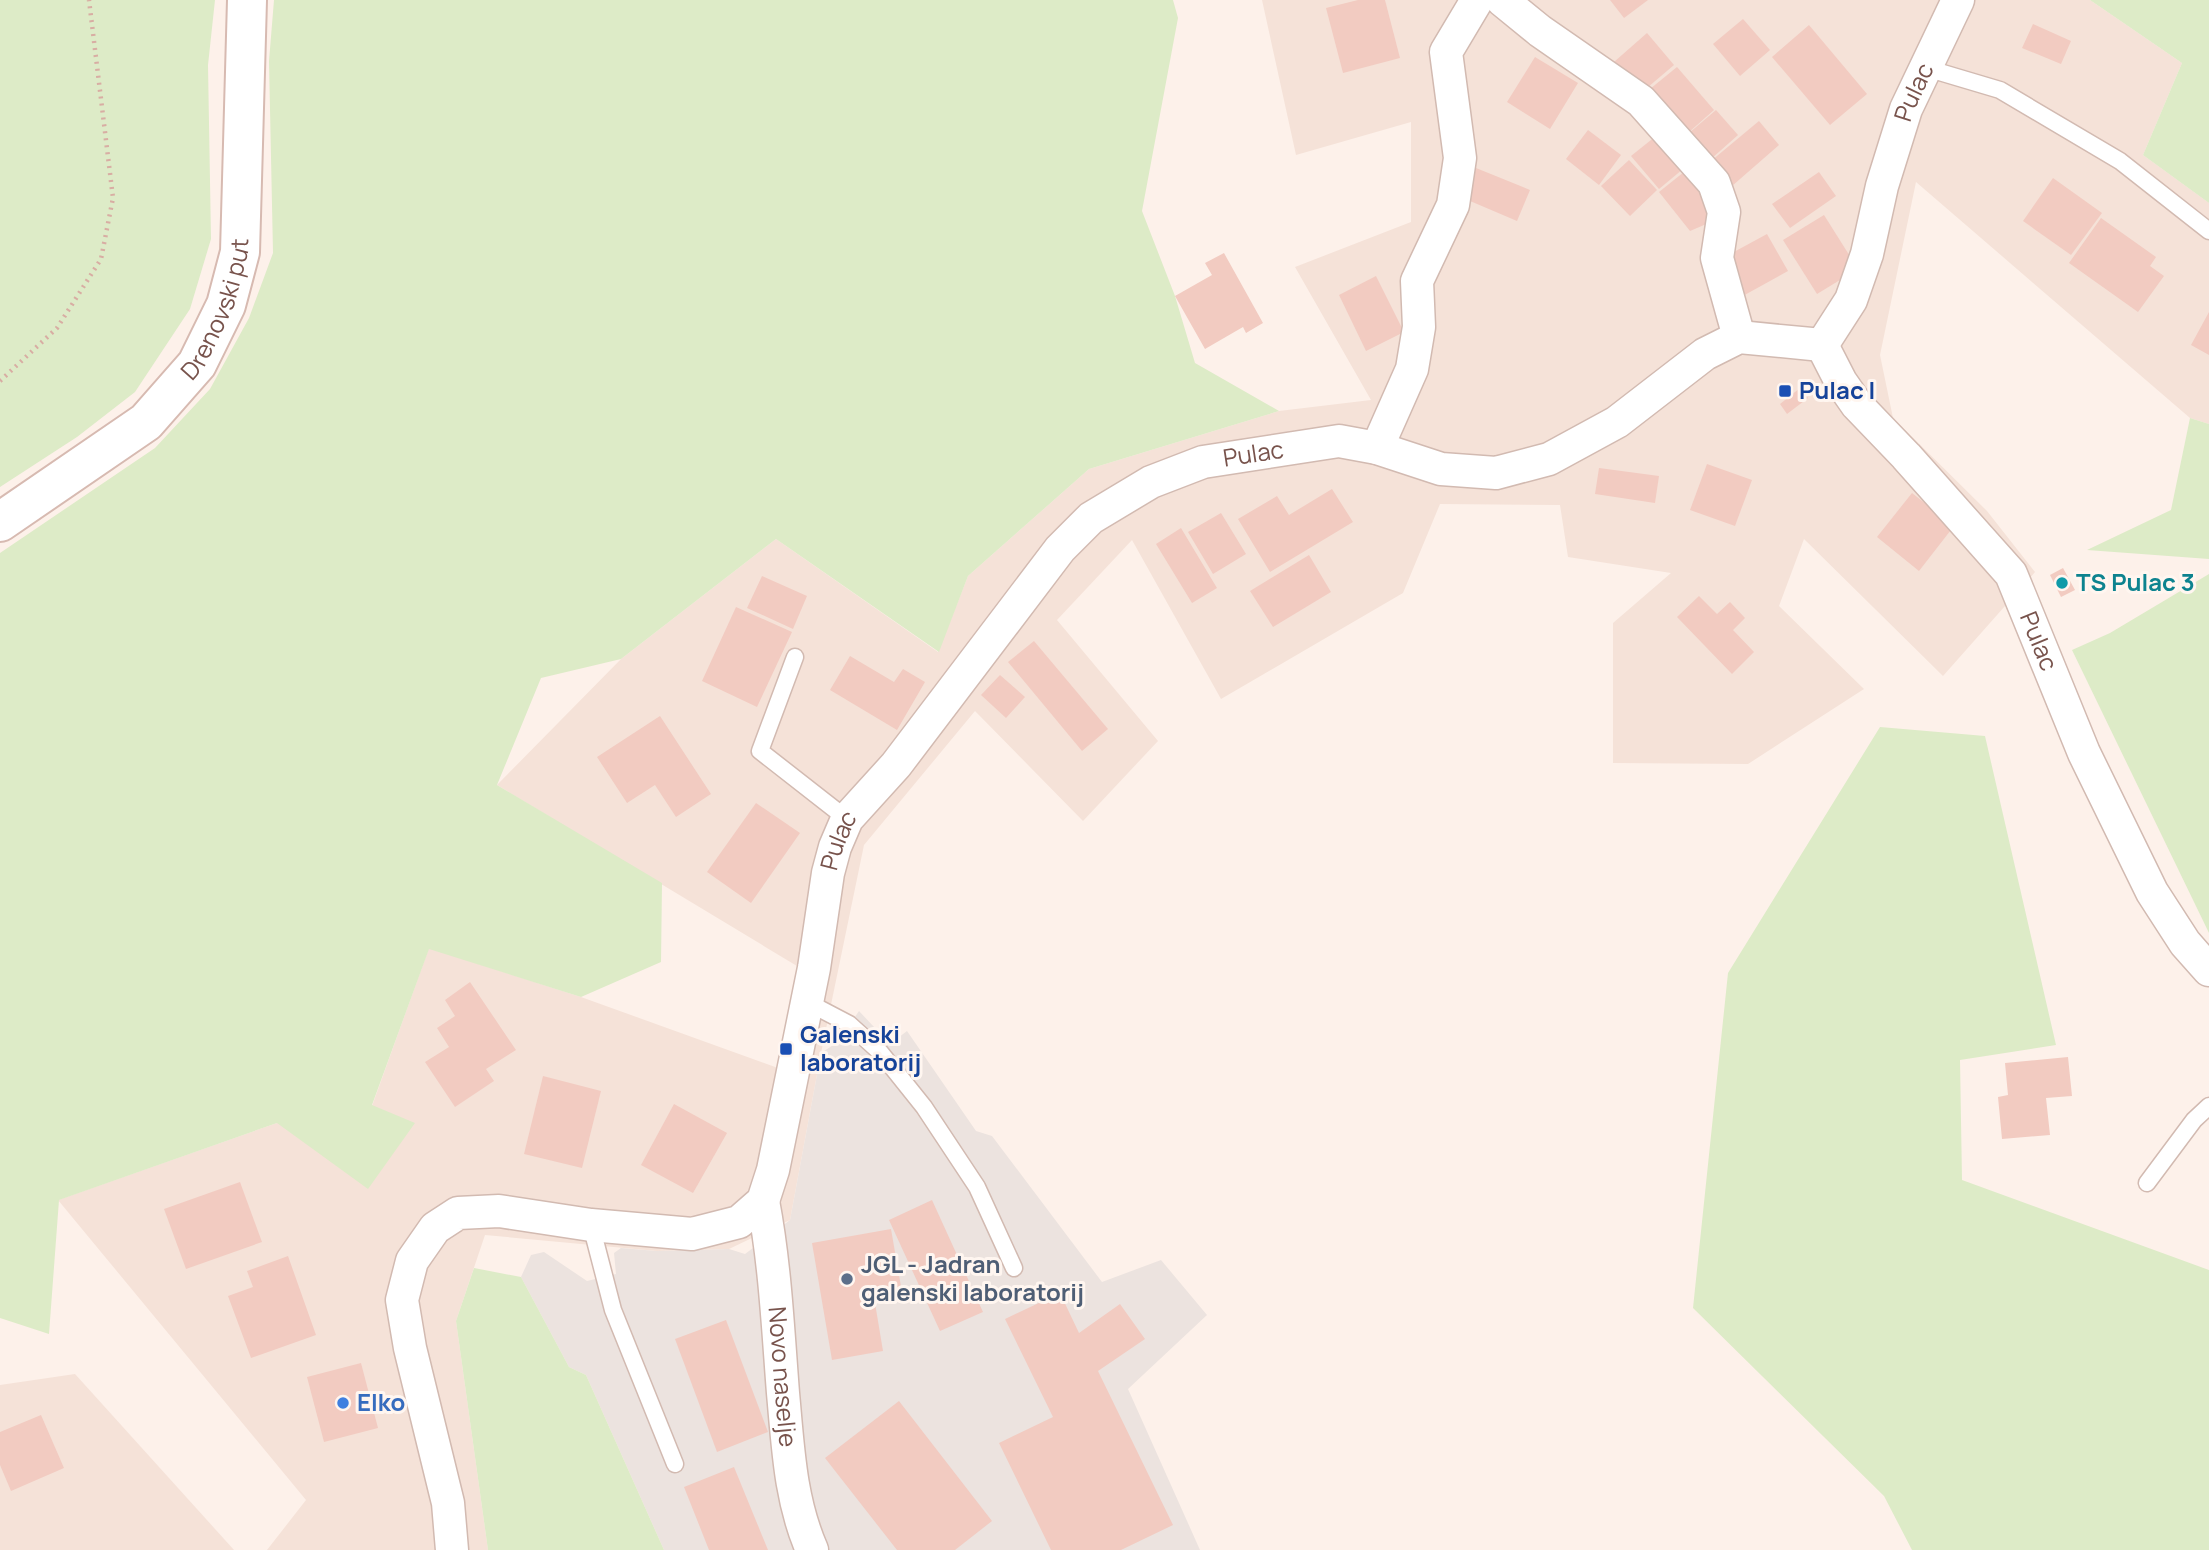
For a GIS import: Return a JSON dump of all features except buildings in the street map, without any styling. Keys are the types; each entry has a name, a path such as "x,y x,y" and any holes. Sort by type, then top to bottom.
{"main road":[{"name":"Drenovski put","path":"0,522 146,422 197,364 226,305 240,251 247,0"}],"street":[{"path":"1377,448 1412,369 1419,327 1417,281 1453,205 1460,158 1446,52 1477,0"},
{"path":"1502,0 1540,31 1641,102 1714,183 1724,212 1717,258 1739,337 1822,345"},
{"name":"Pulac","path":"1958,0 1906,109 1882,186 1867,254 1850,300 1822,345 1841,382 1857,405 2011,574 2084,752 2152,892 2185,943 2209,970"},
{"name":"Pulac","path":"452,1550 448,1503 410,1348 402,1300 412,1261 435,1228 458,1213 499,1211 591,1225 692,1234 739,1223 762,1201 773,1170 807,1002 828,873 835,846 847,819 896,765 1060,549 1091,518 1151,482 1203,463 1339,442 1377,448 1441,469 1496,472 1549,459 1617,422 1705,354 1739,337"},
{"name":"Novo naselje","path":"762,1201 777,1310 789,1469 800,1523 812,1550"}],"lane":[{"path":"1926,68 2000,90 2120,162 2209,232"},
{"path":"795,657 760,751 847,819"},
{"path":"807,1002 849,1024 880,1052 924,1107 977,1187 1014,1268"},
{"path":"2147,1182 2194,1120 2209,1106"},
{"path":"591,1225 613,1310 675,1464"}],"path":[{"path":"0,381 57,328 101,259 113,198 89,0"}],"shaded area":[{"path":"1262,0 2090,0 2182,63 2143,155 2209,203 2209,424 2190,418 1916,182 1880,355 1893,418 1987,511 2035,572 1943,676 1804,539 1779,606 1864,689 1748,764 1613,763 1613,623 1671,573 1568,557 1560,505 1440,504 1403,593 1221,699 1132,540 1057,620 1158,741 1083,821 975,711 864,845 790,1220 729,1249 657,1251 485,1235 456,1321 488,1550 267,1550 306,1500 58,1200 277,1123 415,1124 372,1106 429,948 581,997 778,1068 797,966 497,785 621,659 776,539 938,652 968,576 1089,469 1279,411 1371,400 1295,267 1411,222 1411,122 1296,155"},
{"name":"JGL - Jadran galenski laboratorij","path":"859,1011 890,1044 907,1031 976,1131 992,1136 1102,1282 1161,1260 1207,1315 1128,1389 1200,1550 664,1550 586,1375 569,1367 521,1277 531,1255 544,1252 587,1281 616,1274 614,1253 621,1248 657,1251 729,1249 745,1254 790,1220 821,1053 838,1042"},
{"path":"75,1374 234,1550 0,1550 0,1385"}],"green space":[{"path":"0,0 215,0 208,65 211,239 190,309 135,392 77,437 0,487"},
{"path":"274,0 1173,0 1178,18 1142,211 1175,296 1195,363 1279,411 1089,469 968,576 939,652 776,539 621,659 541,678 497,785 662,883 661,962 581,997 429,949 372,1105 415,1123 368,1189 277,1123 59,1200 49,1334 0,1318 0,553 155,448 210,389 249,318 273,253 269,61"},
{"path":"2090,0 2209,0 2209,203 2143,155 2182,63"},
{"path":"2190,418 2209,424 2209,559 2087,550 2171,510"},
{"path":"2209,574 2209,933 2072,650 2110,633"},
{"path":"1880,727 1985,736 2056,1045 1960,1060 1962,1180 2209,1270 2209,1550 1912,1550 1884,1496 1693,1308 1728,973"},
{"path":"474,1268 521,1277 569,1367 586,1375 664,1550 488,1550 456,1321"}],"place":[{"name":"Pulac I","path":"1785,391"},
{"name":"TS Pulac 3","path":"2062,583"},
{"name":"Galenski laboratorij","path":"786,1049"},
{"name":"JGL - Jadran galenski laboratorij","path":"847,1279"},
{"name":"Elko","path":"343,1403"}]}
